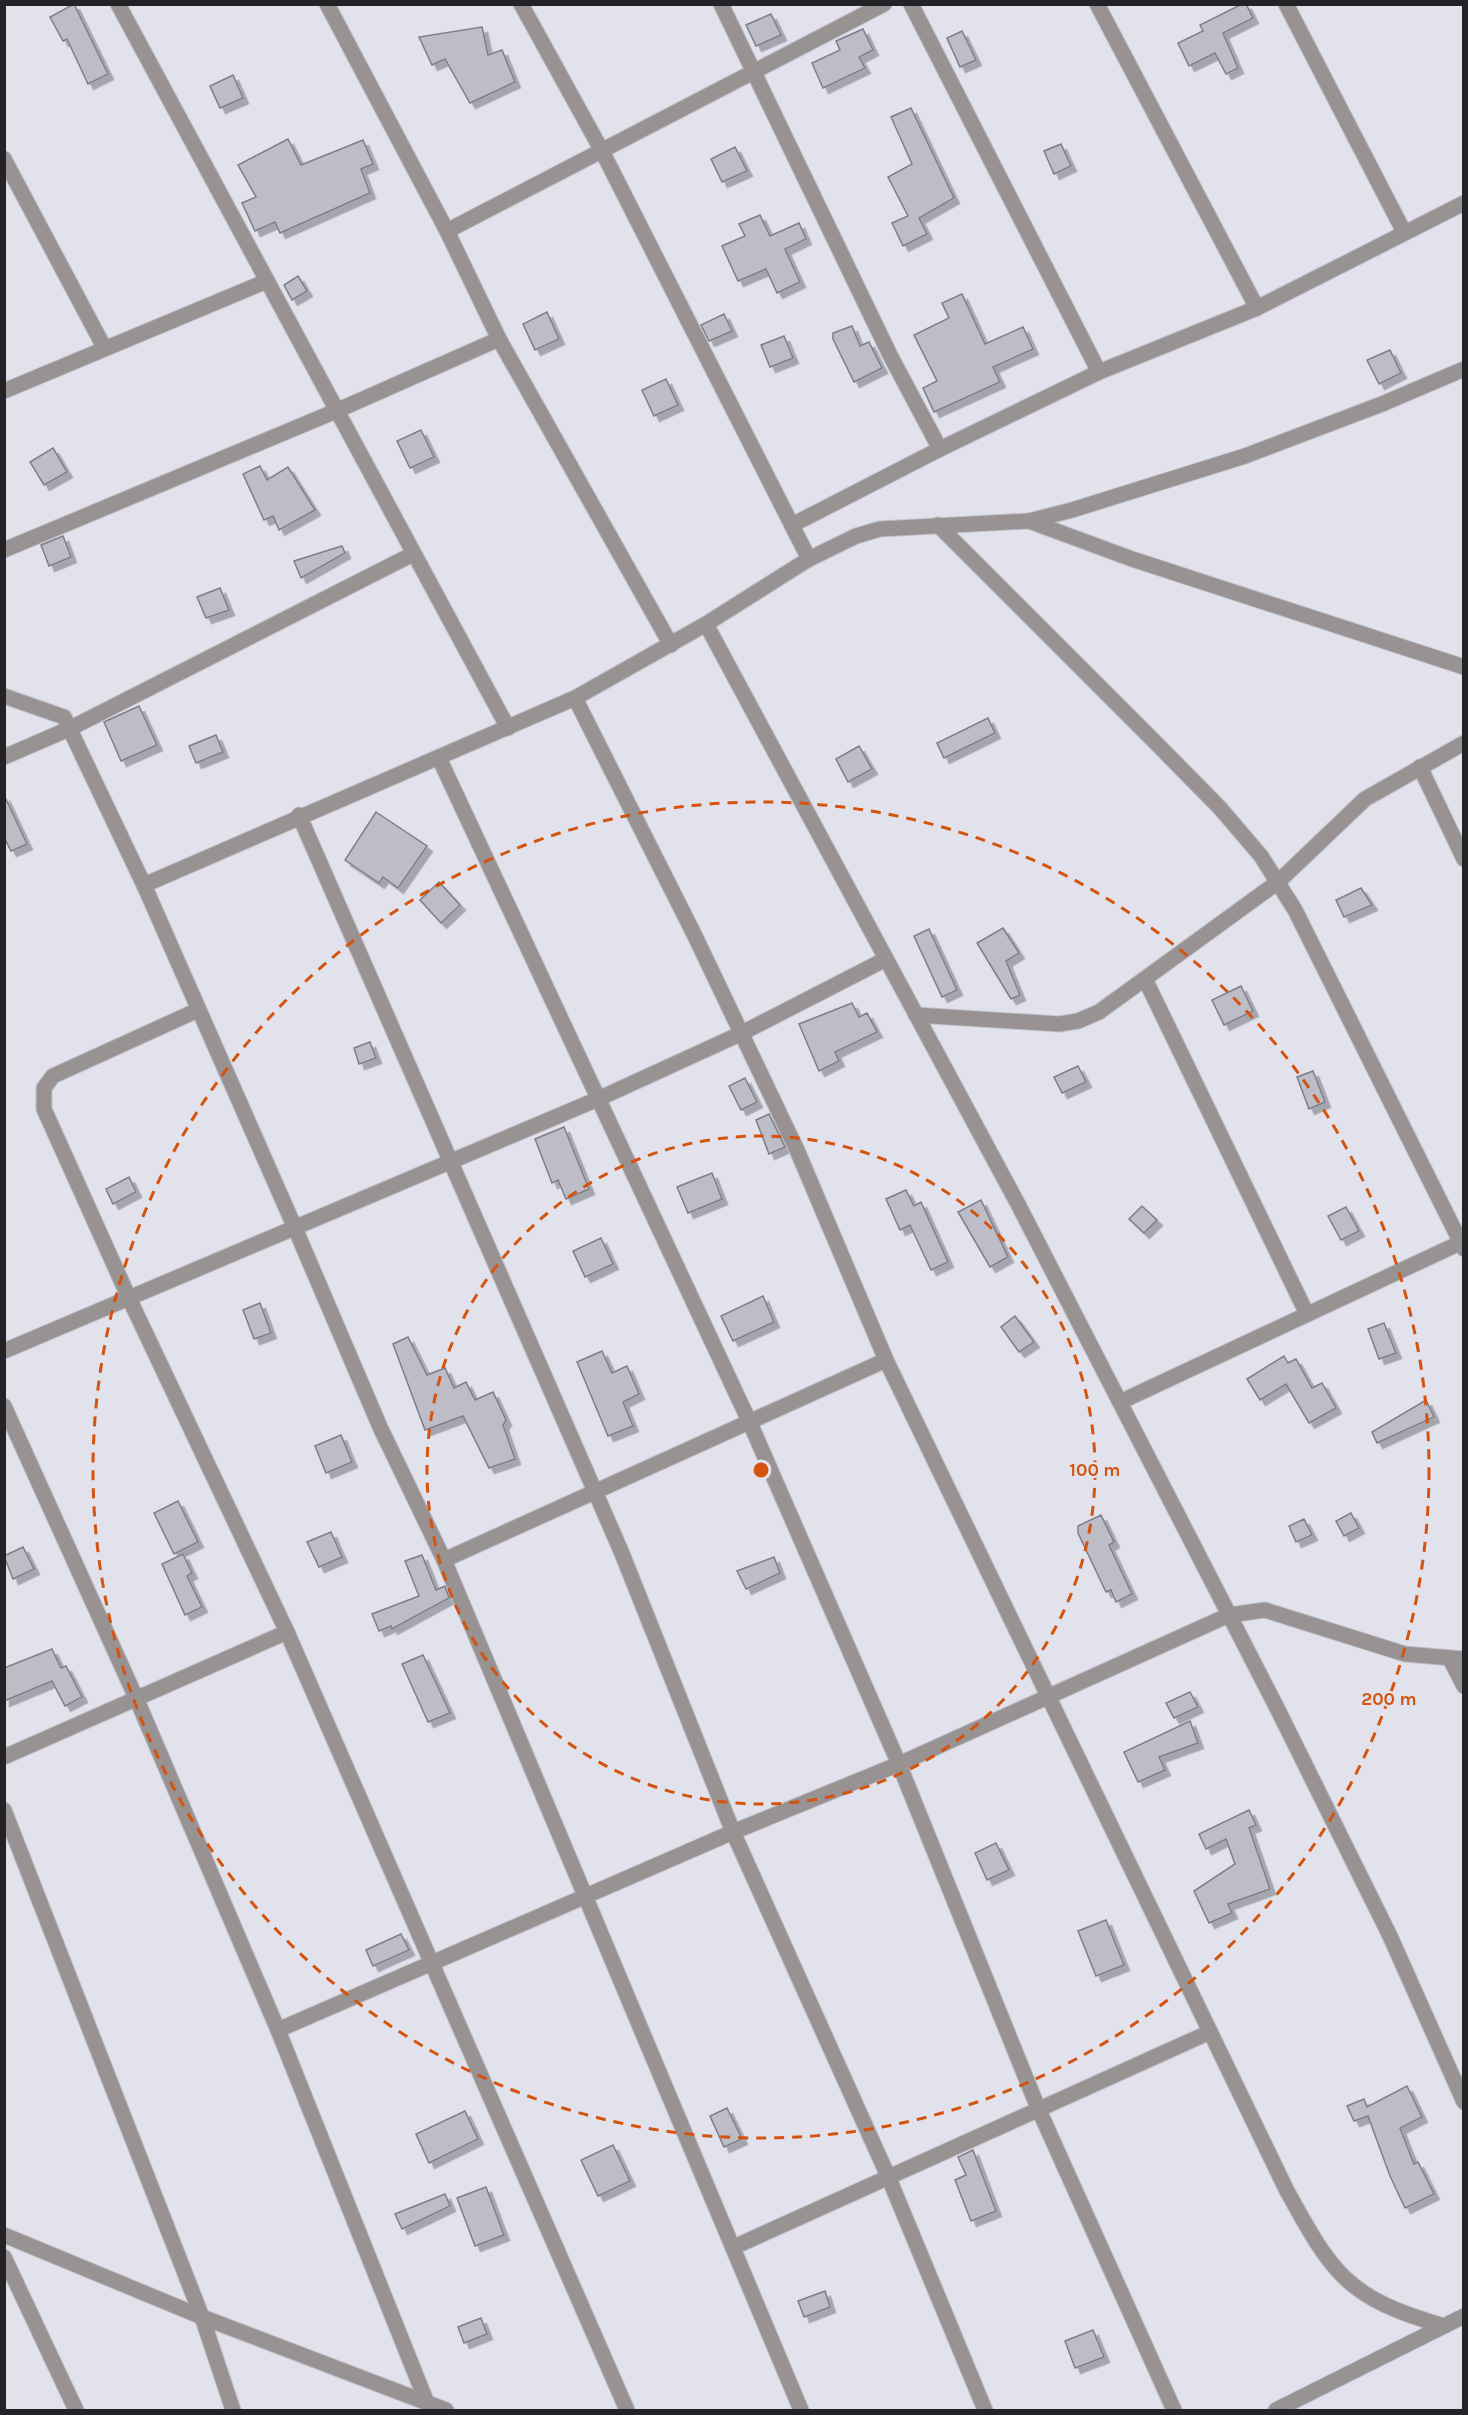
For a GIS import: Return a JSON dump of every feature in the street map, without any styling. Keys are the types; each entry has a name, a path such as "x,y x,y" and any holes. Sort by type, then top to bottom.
{"street":[{"path":"118,4 508,728"},
{"path":"327,4 447,231 499,339 670,645"},
{"path":"521,4 602,151 809,559"},
{"path":"721,4 890,355 940,448"},
{"path":"447,231 884,4"},
{"path":"911,4 1099,372"},
{"path":"1097,4 1257,308"},
{"path":"1286,4 1404,232"},
{"path":"4,159 104,347"},
{"path":"792,525 940,448 1099,372 1257,308 1464,203"},
{"path":"4,391 104,347 267,281"},
{"path":"4,550 336,411 499,339"},
{"path":"144,885 299,815 439,758 576,698 706,624 809,559 856,536 872,531 938,525 1029,521 1072,510 1245,456 1383,404 1464,369"},
{"path":"1029,521 1132,559 1464,667"},
{"path":"938,525 1024,608 1220,808 1261,856 1295,910 1462,1244 1120,1402"},
{"path":"4,757 71,728 414,554"},
{"path":"706,624 1120,1402 1390,1936 1464,2102"},
{"path":"4,696 60,714 71,728 144,885 296,1228 380,1427 444,1560 651,2060 734,2247 801,2410"},
{"path":"576,698 694,934 797,1150 886,1360 1286,2189 1315,2242 1341,2277 1370,2299 1403,2314 1444,2326"},
{"path":"916,1015 1068,1022 1099,1012 1278,882 1365,799 1464,743"},
{"path":"439,758 750,1423 899,1764 1038,2108 1174,2410"},
{"path":"1420,767 1464,860"},
{"path":"299,815 595,1492 733,1832 888,2176 985,2410"},
{"path":"4,1351 598,1099 740,1034 886,959"},
{"path":"1145,979 1307,1314"},
{"path":"198,1010 53,1076 44,1088 45,1109 129,1298 287,1632 627,2410"},
{"path":"444,1560 886,1360"},
{"path":"4,1406 137,1700 278,2030 427,2403"},
{"path":"278,2030 432,1961 733,1832 899,1764 1229,1615 1265,1610 1341,1633 1384,1649 1457,1659 1464,1686"},
{"path":"4,1757 287,1632"},
{"path":"4,1810 202,2317 233,2410"},
{"path":"734,2247 1210,2032"},
{"path":"4,2235 202,2317 446,2410"},
{"path":"4,2257 76,2410"},
{"path":"1276,2410 1464,2316"}],"building":[{"path":"74,4 108,74 88,84 67,39 63,41 50,17"},
{"path":"1246,4 1253,18 1223,33 1238,68 1226,74 1215,53 1189,66 1178,43 1203,31 1200,25"},
{"path":"771,14 781,35 756,46 746,25"},
{"path":"482,27 488,55 502,50 515,82 470,103 445,59 432,65 419,37"},
{"path":"863,29 873,50 859,57 865,68 823,88 812,63 840,50 836,41"},
{"path":"962,31 976,60 960,67 947,38"},
{"path":"233,75 243,98 220,108 210,86"},
{"path":"911,108 954,198 919,218 927,234 903,246 892,223 908,216 888,177 912,164 891,117"},
{"path":"288,139 301,165 363,140 373,164 361,169 370,193 280,233 275,222 255,231 242,203 256,197 238,165"},
{"path":"1061,144 1071,166 1054,174 1044,151"},
{"path":"735,147 747,171 722,182 711,159"},
{"path":"760,215 770,236 799,223 806,239 785,249 800,282 777,293 766,269 738,281 722,246 745,236 739,224"},
{"path":"298,276 307,291 292,300 284,285"},
{"path":"962,294 985,344 1023,327 1033,349 993,367 1000,382 934,412 923,388 937,381 914,335 949,318 942,303"},
{"path":"547,312 559,339 535,350 523,324"},
{"path":"724,314 732,331 709,341 701,325"},
{"path":"852,326 860,346 869,342 882,368 854,382 833,339 833,333"},
{"path":"784,336 793,358 770,367 761,345"},
{"path":"1390,350 1401,373 1379,384 1367,360"},
{"path":"666,379 678,405 654,416 642,390"},
{"path":"421,430 434,457 410,468 397,441"},
{"path":"53,448 67,472 44,485 30,462"},
{"path":"260,466 267,480 288,467 315,510 279,530 273,516 264,520 243,474"},
{"path":"63,536 71,557 49,566 41,545"},
{"path":"342,546 345,553 301,578 294,561"},
{"path":"220,588 229,610 206,618 197,597"},
{"path":"139,706 157,745 121,761 104,722"},
{"path":"988,718 995,733 944,758 937,743"},
{"path":"216,735 223,752 196,763 189,746"},
{"path":"859,746 872,769 848,782 836,759"},
{"path":"4,795 27,844 11,851 4,837"},
{"path":"376,812 427,846 398,888 383,877 379,883 345,860"},
{"path":"439,882 460,905 441,923 420,900"},
{"path":"1361,888 1372,905 1344,917 1336,900"},
{"path":"1003,928 1019,953 1006,961 1020,995 1011,999 977,943"},
{"path":"929,929 957,990 942,997 914,936"},
{"path":"1241,986 1253,1011 1224,1025 1212,1000"},
{"path":"852,1003 859,1017 867,1013 877,1032 835,1052 839,1061 819,1071 799,1024"},
{"path":"370,1042 376,1058 359,1064 354,1048"},
{"path":"1078,1066 1086,1082 1062,1093 1054,1077"},
{"path":"1313,1071 1325,1102 1309,1109 1297,1077"},
{"path":"745,1078 757,1102 741,1110 729,1086"},
{"path":"769,1114 785,1147 769,1154 756,1120"},
{"path":"564,1127 589,1189 566,1199 558,1180 552,1183 535,1139"},
{"path":"712,1173 722,1199 688,1213 677,1187"},
{"path":"129,1177 136,1192 113,1204 106,1189"},
{"path":"906,1190 914,1206 921,1202 948,1262 931,1270 910,1225 900,1230 886,1199"},
{"path":"981,1200 1008,1257 990,1267 958,1212"},
{"path":"1142,1206 1157,1220 1144,1233 1129,1219"},
{"path":"1346,1207 1359,1231 1341,1240 1328,1216"},
{"path":"601,1238 613,1264 585,1277 573,1251"},
{"path":"763,1296 774,1322 733,1341 721,1316"},
{"path":"260,1303 271,1333 254,1339 243,1310"},
{"path":"1015,1316 1034,1342 1019,1352 1001,1327"},
{"path":"1384,1323 1396,1353 1379,1359 1368,1329"},
{"path":"408,1337 427,1375 445,1368 454,1388 466,1382 475,1400 493,1392 506,1420 503,1425 515,1459 489,1468 463,1416 425,1430 393,1344"},
{"path":"602,1351 612,1373 627,1366 639,1394 623,1402 633,1426 608,1436 577,1362"},
{"path":"1284,1356 1288,1363 1296,1359 1312,1388 1322,1383 1336,1408 1309,1423 1286,1384 1260,1400 1247,1379"},
{"path":"1426,1400 1434,1417 1377,1443 1372,1432"},
{"path":"341,1435 352,1462 326,1473 315,1446"},
{"path":"178,1501 198,1542 174,1554 154,1513"},
{"path":"1351,1513 1359,1528 1344,1536 1336,1521"},
{"path":"1101,1515 1114,1542 1109,1545 1132,1594 1116,1602 1111,1590 1106,1592 1078,1533 1078,1526"},
{"path":"1304,1519 1312,1535 1296,1542 1289,1526"},
{"path":"331,1532 342,1557 319,1567 307,1542"},
{"path":"23,1547 34,1569 13,1579 4,1556"},
{"path":"183,1554 192,1573 187,1576 202,1607 185,1615 162,1564"},
{"path":"422,1555 436,1590 445,1586 449,1598 392,1629 391,1626 379,1631 372,1614 419,1596 405,1561"},
{"path":"774,1557 780,1573 746,1589 737,1571"},
{"path":"52,1649 61,1668 66,1666 82,1697 65,1706 52,1681 4,1701 4,1668"},
{"path":"423,1655 450,1713 428,1722 402,1664"},
{"path":"1190,1692 1198,1707 1174,1718 1166,1703"},
{"path":"1190,1721 1198,1743 1159,1757 1165,1770 1138,1782 1124,1752"},
{"path":"1249,1810 1256,1825 1249,1828 1270,1889 1228,1904 1232,1913 1209,1923 1194,1891 1235,1864 1226,1839 1206,1849 1199,1834"},
{"path":"996,1843 1009,1870 987,1880 975,1853"},
{"path":"1106,1920 1124,1965 1096,1976 1078,1931"},
{"path":"401,1934 409,1950 373,1966 366,1950"},
{"path":"1407,2086 1422,2117 1400,2128 1414,2164 1418,2162 1434,2194 1405,2208 1390,2176 1368,2116 1354,2121 1347,2106 1364,2099 1367,2107"},
{"path":"727,2108 742,2139 724,2147 710,2116"},
{"path":"465,2111 478,2139 429,2163 416,2134"},
{"path":"613,2145 630,2181 598,2196 581,2160"},
{"path":"973,2150 996,2211 971,2221 955,2180 966,2175 958,2157"},
{"path":"486,2187 504,2235 475,2246 457,2198"},
{"path":"445,2194 450,2206 402,2229 395,2214"},
{"path":"825,2291 830,2307 804,2317 798,2301"},
{"path":"481,2318 487,2334 464,2343 458,2327"},
{"path":"1093,2330 1104,2357 1075,2368 1065,2341"}]}
